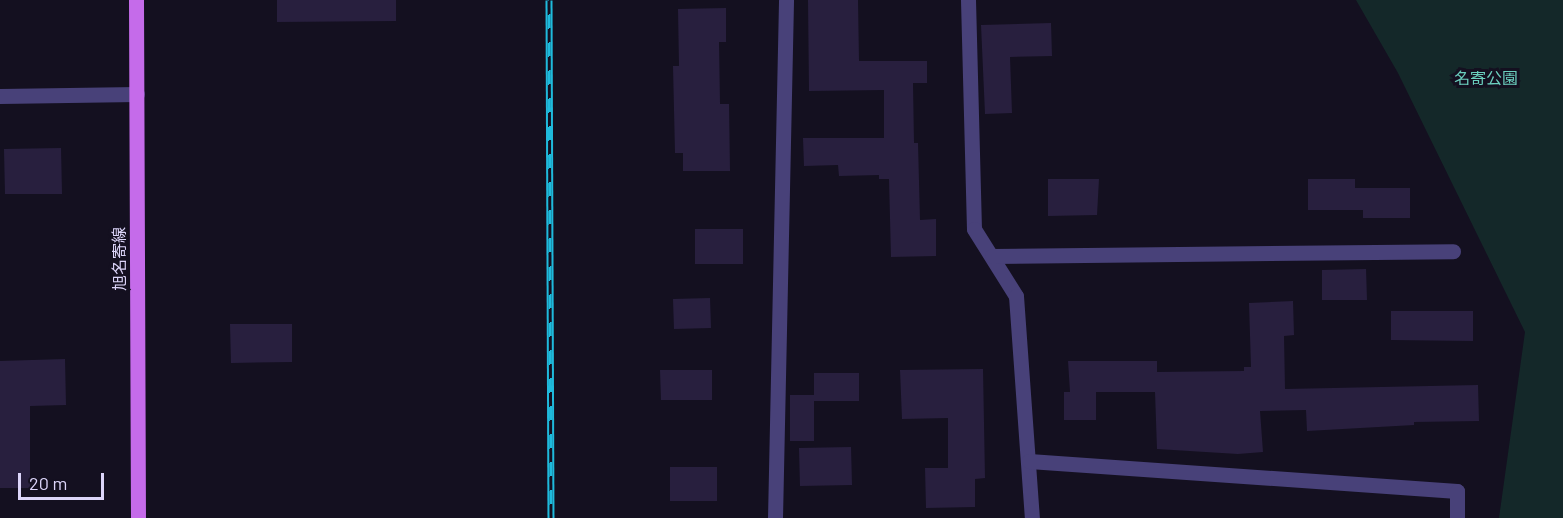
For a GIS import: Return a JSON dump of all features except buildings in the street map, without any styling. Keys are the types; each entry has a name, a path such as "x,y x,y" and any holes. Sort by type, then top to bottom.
{"main road":[{"name":"旭名寄線","path":"136,0 138,518"}],"street":[{"path":"775,518 786,0"},
{"path":"968,0 974,229 1016,296 1032,518"},
{"path":"0,96 137,94"},
{"path":"992,256 1453,251"},
{"path":"1029,461 1457,491 1457,518"}],"green space":[{"name":"名寄公園","path":"1356,0 1563,0 1563,518 1499,518 1525,332 1398,73"}],"railway":[{"path":"549,0 551,518"}]}
